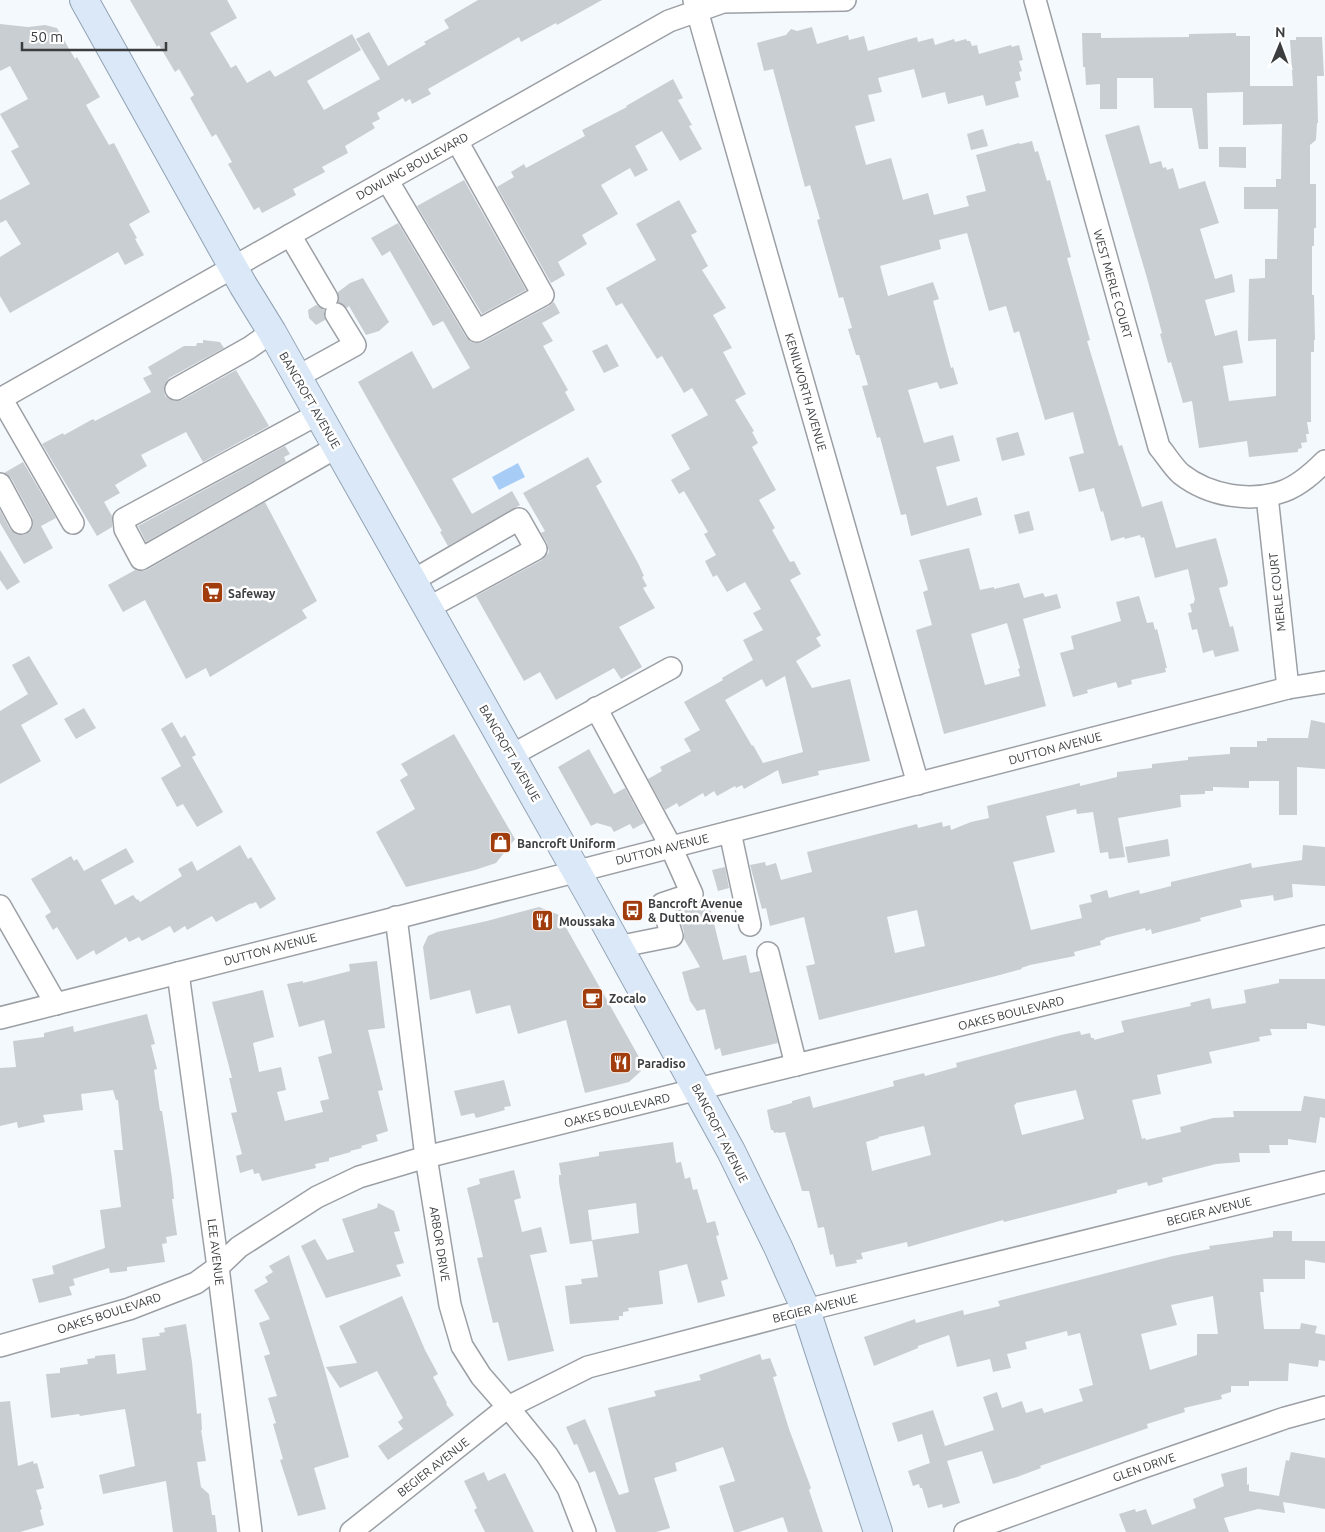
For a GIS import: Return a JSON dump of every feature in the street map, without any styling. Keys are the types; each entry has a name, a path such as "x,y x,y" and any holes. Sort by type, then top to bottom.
{"main road":[{"name":"BANCROFT AVENUE","path":"84,0 698,1090 774,1238 806,1310 878,1532"}],"street":[{"name":"DOWLING BOULEVARD","path":"0,399 695,5 723,2 844,0"},
{"name":"WEST MERLE COURT","path":"1035,0 1159,447 1180,473 1202,486 1230,496 1267,496"},
{"name":"KENILWORTH AVENUE","path":"695,5 918,784"},
{"path":"387,180 477,331 542,295 457,141"},
{"path":"290,235 355,345 297,378"},
{"path":"176,389 249,348 272,332"},
{"path":"0,399 73,523"},
{"path":"318,414 124,519 125,529 141,559 337,447"},
{"path":"1267,496 1286,490 1310,475 1325,461"},
{"path":"0,484 21,523"},
{"name":"MERLE COURT","path":"1267,496 1288,688"},
{"path":"412,580 519,519 536,549 428,608"},
{"path":"510,756 671,668"},
{"name":"DUTTON AVENUE","path":"0,1018 1288,688 1325,682"},
{"path":"596,708 671,847 692,894 662,904 672,936 617,947"},
{"path":"730,832 750,925"},
{"path":"0,906 56,1004"},
{"name":"ARBOR DRIVE","path":"396,917 426,1158 450,1304 462,1346 481,1376 547,1455 568,1488 585,1532"},
{"name":"OAKES BOULEVARD","path":"0,1346 129,1310 196,1283 218,1267 239,1247 317,1197 359,1177 426,1158 796,1065 1325,936"},
{"path":"768,953 796,1065"},
{"name":"LEE AVENUE","path":"178,973 218,1267 251,1532"},
{"name":"BEGIER AVENUE","path":"351,1532 508,1407 588,1367 806,1310 1325,1182"},
{"name":"GLEN DRIVE","path":"965,1532 1285,1418 1325,1407"}],"water":[{"path":"518,463 525,477 499,490 492,477"}],"building":[{"path":"130,0 227,0 237,18 210,33 231,68 236,65 247,83 270,70 275,77 352,34 361,50 307,81 324,110 380,79 356,39 369,32 388,66 449,28 444,20 478,0 602,0 521,42 519,37 428,89 431,94 412,104 410,99 405,102 403,98 377,113 380,119 372,123 375,128 345,146 348,153 322,167 325,172 293,189 296,195 262,213 259,207 254,210 228,164 232,162 216,134 212,137 190,98 194,95 179,69 175,72 159,45 157,47"},
{"path":"0,24 28,27 45,25 57,28 75,59 77,57 100,97 86,105 109,145 114,143 150,212 129,224 144,255 125,265 118,252 10,313 0,296 0,257 21,244 6,220 0,223 0,200 30,184 11,151 19,147 0,114 28,99 10,66 0,71"},
{"path":"812,27 817,44 848,35 849,40 864,36 868,51 917,37 918,42 933,38 935,45 954,39 955,42 966,39 970,41 972,46 977,45 979,54 1011,45 1012,47 1019,45 1023,60 1019,61 1022,71 1019,72 1021,80 1015,82 1019,97 986,106 983,95 948,104 945,92 922,98 914,69 878,78 882,92 868,95 875,121 855,126 866,165 891,158 903,200 928,193 934,215 969,206 966,196 986,191 976,155 1032,141 1035,152 1038,151 1047,181 1050,180 1071,257 1067,258 1090,340 1087,341 1119,446 1122,445 1142,507 1162,501 1176,548 1216,538 1228,582 1227,586 1219,588 1230,627 1233,626 1239,651 1215,657 1213,650 1203,653 1197,629 1192,630 1188,613 1192,612 1190,604 1194,603 1195,600 1188,569 1155,578 1144,537 1141,538 1140,535 1111,541 1103,511 1101,512 1094,488 1079,492 1069,457 1084,453 1073,412 1045,420 1019,331 1014,333 1006,306 989,311 967,233 939,240 941,249 880,266 888,296 933,282 939,299 933,301 951,368 953,367 958,384 940,389 937,382 908,390 924,443 953,435 960,461 936,467 947,506 977,497 982,515 911,536 906,514 901,515 880,437 877,438 862,386 868,385 859,355 856,355 848,329 852,328 843,297 839,298 817,220 820,219 810,185 805,187 773,69 764,71 757,43 786,35 791,29 797,31"},
{"path":"1082,33 1101,33 1101,38 1189,37 1189,34 1236,33 1236,36 1250,36 1250,86 1293,86 1290,40 1296,40 1296,37 1322,37 1324,76 1317,76 1318,123 1316,140 1310,145 1310,184 1316,184 1316,228 1314,228 1314,246 1312,246 1312,295 1314,295 1315,340 1314,352 1311,352 1311,422 1307,422 1309,434 1306,434 1307,442 1301,443 1302,448 1298,449 1298,452 1249,457 1247,441 1199,448 1192,401 1183,403 1171,362 1168,363 1147,278 1105,135 1139,125 1150,164 1161,161 1163,168 1166,167 1167,170 1173,168 1179,189 1205,181 1219,223 1200,229 1215,279 1232,274 1235,292 1205,300 1215,336 1237,330 1243,363 1223,366 1229,401 1276,396 1276,339 1248,341 1249,279 1265,278 1265,259 1277,259 1278,209 1244,209 1244,187 1276,187 1276,179 1281,179 1282,124 1243,125 1243,92 1207,93 1208,149 1199,149 1192,108 1154,108 1153,78 1117,78 1117,109 1100,109 1100,84 1086,85 1085,67 1083,67"},
{"path":"673,79 683,98 678,100 692,125 689,126 702,149 680,161 662,131 635,146 648,170 635,177 630,168 601,185 618,214 582,235 587,244 558,262 565,275 551,283 497,187 514,177 511,172 524,164 526,168 585,136 582,130 627,107"},
{"path":"983,129 988,146 971,150 967,134"},
{"path":"1219,147 1246,147 1246,168 1219,167"},
{"path":"464,180 526,290 482,314 417,206"},
{"path":"679,200 697,232 691,235 708,266 702,270 726,308 713,315 732,348 723,352 746,394 735,400 754,431 752,432 758,443 752,447 776,490 759,500 775,528 772,530 790,562 794,561 801,574 790,580 821,635 816,638 821,646 796,661 812,688 850,679 870,761 818,771 819,775 782,784 778,770 744,789 742,785 736,788 735,786 717,796 714,791 705,797 703,793 679,807 677,803 665,810 648,779 662,771 660,767 691,751 684,739 700,730 684,702 753,660 743,640 763,630 753,613 761,609 745,582 727,592 717,575 713,577 705,561 716,555 704,534 708,532 684,491 679,494 671,480 690,469 671,435 708,415 692,388 684,393 662,356 657,359 622,303 616,306 606,288 656,260 636,224","holes":["785,676 803,752 763,763 725,700 762,679 766,687"]},
{"path":"398,223 466,337 471,342 483,342 554,302 560,313 542,323 553,341 543,346 568,390 565,392 575,410 452,479 472,514 512,491 520,505 448,546 440,532 442,531 358,382 412,351 433,389 470,368 443,321 433,326 390,251 382,256 371,238"},
{"path":"363,278 389,322 379,331 366,335 349,306 347,308 338,302 338,292 350,283"},
{"path":"316,305 324,310 325,320 316,325 309,318 308,310"},
{"path":"203,340 220,342 224,348 169,378 164,388 165,396 175,401 182,400 236,370 269,426 203,462 186,432 141,455 147,466 115,485 120,493 104,502 112,516 112,527 97,536 42,444 63,433 64,435 93,419 95,421 151,392 143,378 152,374 148,367 184,346 196,346 197,343 203,343"},
{"path":"607,344 619,366 604,373 592,351"},
{"path":"1018,432 1025,455 1002,461 996,438"},
{"path":"285,446 290,454 284,457 286,462 146,542 138,526"},
{"path":"588,457 602,482 596,486 639,565 647,586 643,588 655,608 619,627 642,667 621,679 614,668 556,700 540,672 524,681 476,596 546,556 549,552 547,543 541,533 545,531 523,493"},
{"path":"23,462 56,518 41,526 53,548 24,564 0,523 0,510 10,529 15,534 26,534 32,529 32,517 11,478 4,473"},
{"name":"Safeway","path":"265,502 317,601 302,610 307,618 210,677 206,668 186,679 145,600 123,612 108,585 135,570 147,570"},
{"path":"1029,511 1034,530 1019,534 1014,515"},
{"path":"969,548 980,590 1019,583 1024,598 1043,593 1045,597 1057,594 1061,608 1023,619 1046,706 944,734 916,630 932,625 923,592 928,590 919,560","holes":["1007,623 1020,668 1018,669 1020,676 985,685 971,634"]},
{"path":"0,550 20,582 7,590 0,580"},
{"path":"1139,596 1147,623 1153,622 1155,630 1157,629 1167,668 1165,668 1166,672 1131,680 1132,684 1118,688 1116,682 1087,690 1088,693 1073,697 1060,653 1074,649 1071,636 1121,621 1116,602"},
{"path":"29,656 58,704 21,725 41,761 0,784 0,711 28,694 12,665"},
{"path":"84,708 96,728 76,739 64,719"},
{"path":"1311,720 1325,723 1325,769 1297,767 1297,815 1279,815 1279,781 1249,781 1249,788 1213,787 1213,791 1205,791 1205,794 1180,795 1181,807 1118,818 1125,857 1109,859 1108,852 1100,853 1093,812 1077,814 1076,809 1046,816 1055,852 1013,862 1031,930 1082,918 1079,905 1092,902 1090,895 1107,890 1109,898 1139,890 1140,894 1171,886 1171,882 1251,863 1252,868 1302,860 1303,845 1325,847 1325,886 1292,884 1293,897 1274,901 1273,895 1240,900 1242,907 1200,918 1201,921 1152,934 1151,929 1146,931 1145,928 1105,938 1100,941 1101,945 1074,952 1075,956 1030,965 996,976 819,1020 806,966 815,964 804,917 770,926 766,908 762,909 750,865 765,862 766,866 776,863 781,880 812,872 807,852 917,824 918,828 942,822 943,827 950,825 951,830 971,822 989,818 987,806 1080,783 1080,786 1117,777 1117,772 1152,768 1152,764 1188,760 1188,757 1230,754 1230,747 1257,747 1257,741 1267,741 1267,738 1308,738","holes":["917,910 925,946 895,953 887,917"]},
{"path":"172,722 181,738 185,735 196,755 192,757 223,812 197,827 183,804 177,807 161,778 181,766 161,729"},
{"path":"454,734 515,839 496,863 406,887 376,832 415,809 400,780 408,775 401,764"},
{"path":"589,749 614,794 625,788 644,823 633,829 630,824 614,832 611,827 597,823 591,826 558,767"},
{"path":"1168,839 1170,856 1128,863 1125,847"},
{"path":"240,845 248,859 251,857 276,899 260,909 256,902 251,903 216,922 212,916 187,930 185,926 174,933 170,926 142,941 139,937 129,942 126,937 96,955 94,950 77,960 57,927 53,930 45,916 51,912 31,879 71,856 74,861 77,859 84,871 126,848 134,862 101,880 115,905 133,895 140,902 182,876 178,869 192,861 197,871"},
{"path":"725,867 729,888 718,891 712,870"},
{"path":"709,903 723,960 746,955 750,973 760,971 778,1043 722,1056 720,1048 715,1050 705,1009 697,1011 690,1001 682,972 700,967 684,939 684,932 678,912"},
{"path":"539,907 559,915 639,1057 641,1071 629,1082 585,1093 566,1020 518,1034 510,1005 476,1014 470,990 430,1000 423,947 428,936 437,932"},
{"path":"377,961 385,1028 368,1030 383,1090 378,1091 388,1131 376,1135 378,1141 361,1146 362,1148 351,1152 329,1158 329,1161 315,1164 316,1168 262,1181 259,1173 254,1174 253,1169 240,1173 236,1156 242,1154 231,1113 237,1112 229,1078 232,1078 212,1002 263,990 274,1037 253,1043 259,1072 281,1067 286,1090 277,1092 285,1121 323,1112 320,1101 329,1099 318,1057 332,1053 324,1020 299,1027 287,984 303,981 303,983 350,971 349,964"},
{"path":"1279,979 1325,979 1325,1026 1307,1023 1307,1029 1270,1029 1272,1035 1259,1037 1260,1041 1209,1052 1212,1063 1157,1075 1161,1094 1132,1100 1142,1139 1145,1138 1146,1140 1181,1132 1180,1127 1213,1118 1234,1117 1233,1111 1301,1111 1304,1096 1325,1099 1325,1118 1320,1117 1316,1143 1288,1139 1288,1145 1269,1145 1270,1153 1239,1153 1240,1162 1216,1164 1162,1178 1163,1182 1148,1186 1147,1182 1117,1190 1117,1193 1004,1222 1003,1220 908,1247 907,1242 861,1253 863,1259 856,1260 857,1263 836,1267 833,1254 830,1255 824,1227 818,1228 809,1191 802,1191 785,1132 774,1133 771,1130 767,1110 792,1103 792,1101 810,1096 813,1108 894,1086 893,1081 924,1073 925,1076 957,1067 956,1063 1080,1031 1081,1035 1090,1033 1091,1038 1094,1038 1094,1040 1124,1032 1121,1021 1191,1006 1190,1003 1210,998 1212,1009 1246,1003 1244,990 1279,983","holes":["1076,1090 1084,1119 1022,1135 1014,1105 1016,1103","924,1126 931,1155 872,1171 866,1142 878,1137"]},
{"path":"147,1014 155,1044 151,1045 157,1069 154,1070 172,1178 174,1199 172,1199 177,1235 166,1237 167,1243 162,1244 165,1262 127,1267 127,1271 110,1273 109,1268 73,1279 75,1285 69,1287 72,1295 39,1303 32,1279 54,1274 52,1266 105,1248 100,1210 121,1207 114,1150 123,1150 118,1100 116,1100 113,1090 81,1094 83,1110 43,1115 45,1122 18,1128 17,1122 0,1126 0,1068 16,1067 13,1041 44,1037 44,1033 73,1026 74,1032"},
{"path":"504,1080 511,1106 504,1107 505,1110 476,1118 474,1113 461,1116 454,1091"},
{"path":"673,1142 676,1163 681,1162 685,1179 690,1177 693,1190 697,1189 707,1223 715,1221 719,1235 716,1236 728,1279 721,1281 725,1296 698,1303 687,1264 659,1271 663,1304 628,1308 629,1311 623,1312 623,1316 619,1316 619,1320 570,1324 565,1286 582,1284 581,1279 598,1277 592,1240 639,1233 636,1203 588,1210 592,1241 570,1244 559,1182 559,1175 561,1175 559,1163 599,1156 599,1152"},
{"path":"514,1170 521,1198 514,1200 522,1232 541,1227 547,1252 530,1255 554,1351 508,1361 498,1322 493,1323 477,1258 483,1257 467,1188 480,1184 479,1179"},
{"path":"378,1203 394,1211 400,1231 394,1232 404,1263 396,1265 401,1276 326,1298 301,1246 315,1239 327,1260 354,1252 342,1219 377,1208"},
{"path":"1273,1231 1292,1231 1292,1241 1325,1241 1325,1263 1305,1260 1305,1279 1263,1279 1264,1292 1260,1292 1264,1329 1300,1329 1301,1323 1317,1326 1315,1333 1325,1335 1325,1361 1319,1360 1318,1367 1289,1363 1288,1381 1249,1381 1249,1386 1231,1386 1231,1392 1221,1395 1222,1399 1184,1408 1185,1412 1147,1424 1148,1428 1040,1466 1041,1468 1017,1477 993,1484 982,1451 947,1461 960,1503 943,1508 942,1504 928,1508 922,1488 920,1488 919,1484 913,1486 908,1471 930,1463 922,1434 898,1442 892,1423 933,1410 945,1446 994,1430 983,1397 997,1392 1002,1408 1022,1401 1026,1413 1042,1408 1044,1413 1083,1401 1079,1389 1093,1385 1080,1333 1068,1336 1067,1331 1025,1342 1027,1349 1007,1354 1011,1368 993,1372 990,1359 957,1367 949,1335 918,1346 918,1348 874,1366 864,1337 915,1319 916,1323 963,1310 964,1315 1000,1306 998,1301 1173,1256 1210,1249 1209,1246 1273,1237","holes":["1213,1296 1218,1334 1197,1334 1197,1355 1150,1370 1141,1334 1177,1325 1171,1305"]},
{"path":"289,1255 324,1367 349,1457 314,1468 326,1509 298,1516 280,1460 283,1459 273,1424 276,1423 268,1398 277,1396 264,1356 270,1354 259,1323 270,1319 254,1290 268,1282 265,1277 273,1272 269,1266"},
{"path":"402,1296 425,1350 438,1374 433,1377 446,1404 454,1415 388,1460 378,1446 403,1429 398,1422 403,1418 377,1371 340,1388 326,1367 357,1363 339,1326"},
{"path":"186,1324 197,1414 201,1413 201,1430 206,1461 197,1462 201,1487 209,1494 212,1515 215,1515 217,1532 173,1532 166,1481 103,1494 99,1475 135,1466 125,1409 80,1416 79,1414 51,1418 46,1374 60,1373 60,1368 88,1364 87,1359 95,1358 95,1356 115,1354 117,1374 146,1370 142,1338 160,1336 159,1333 165,1332 164,1328"},
{"path":"760,1354 762,1360 770,1358 777,1376 773,1377 789,1429 811,1488 809,1490 823,1532 788,1532 783,1517 734,1532 719,1486 735,1481 723,1447 675,1463 677,1471 654,1478 670,1528 656,1532 616,1532 595,1471 589,1473 577,1444 574,1445 566,1427 585,1419 619,1495 629,1492 608,1408 656,1396 654,1391 701,1380 699,1375"},
{"path":"10,1401 18,1466 33,1461 34,1464 37,1463 44,1488 36,1490 42,1509 40,1510 44,1525 20,1532 0,1532 0,1402"},
{"path":"1291,1452 1325,1458 1325,1509 1283,1502 1285,1513 1258,1509 1224,1518 1229,1532 1126,1532 1119,1514 1135,1509 1136,1512 1146,1509 1152,1525 1196,1508 1193,1499 1224,1486 1221,1474 1247,1467 1249,1491 1279,1496 1286,1460 1289,1461"},
{"path":"484,1472 488,1481 505,1473 534,1532 485,1532 474,1510 477,1508 464,1481"}],"place":[{"name":"Safeway","path":"212,593"},
{"name":"Bancroft Uniform","path":"501,843"},
{"name":"Bancroft Avenue & Dutton Avenue","path":"632,910"},
{"name":"Moussaka","path":"543,921"},
{"name":"Zocalo","path":"593,998"},
{"name":"Paradiso","path":"621,1063"}]}
